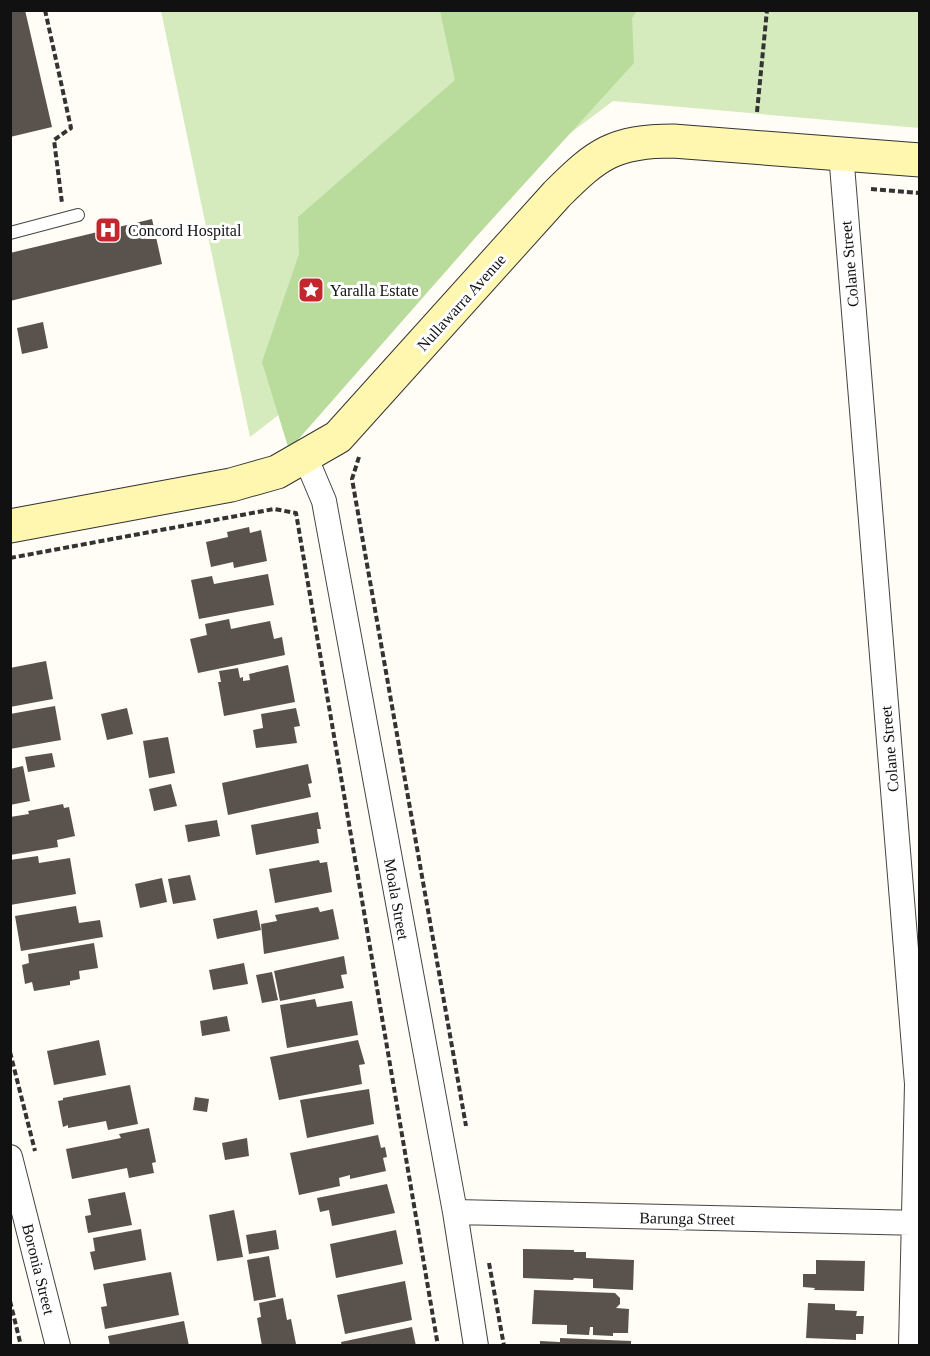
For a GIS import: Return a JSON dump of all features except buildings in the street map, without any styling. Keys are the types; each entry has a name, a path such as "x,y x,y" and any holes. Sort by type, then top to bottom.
{"main road":[{"name":"Nullawarra Avenue","path":"10,526 231,485 277,472 338,437 557,194 593,159 608,151 650,141 920,160"}],"street":[{"name":"Colane Street","path":"841,153 917,1084 917,1223 911,1346"},
{"name":"Moala Street","path":"305,456 324,501 455,1212 476,1346"},
{"name":"Boronia Street","path":"10,1157 58,1346"},
{"name":"Barunga Street","path":"455,1212 917,1223"}],"lane":[{"path":"10,233 78,215"}],"path":[{"path":"45,10 71,128 54,140 64,219"},
{"path":"757,112 767,10"},
{"path":"871,189 920,193"},
{"path":"352,479 467,1134"},
{"path":"10,558 274,509 296,513 438,1346"},
{"path":"487,1252 504,1346"},
{"path":"10,1301 21,1346"}],"green space":[{"name":"Yaralla Estate","path":"161,11 919,11 919,128 613,101 462,215 344,364 250,437"},
{"path":"440,11 637,11 632,18 634,63 476,237 289,450 262,362 299,254 298,217 455,80"}],"place":[{"name":"Concord Hospital","path":"108,230"},
{"name":"Yaralla Estate","path":"311,290"}]}
